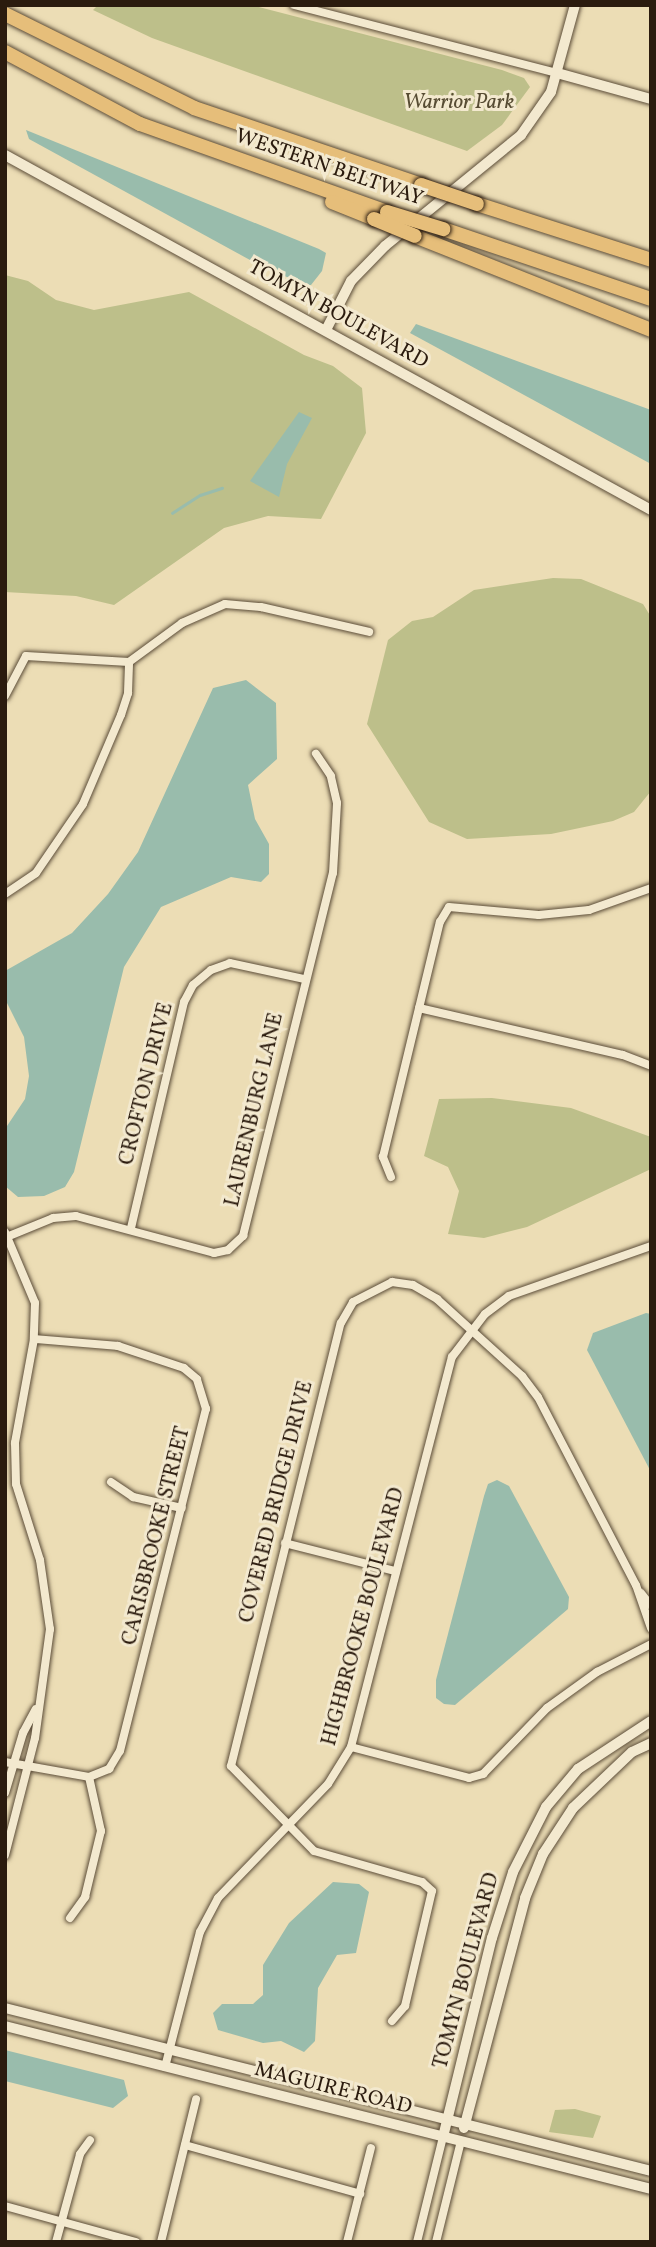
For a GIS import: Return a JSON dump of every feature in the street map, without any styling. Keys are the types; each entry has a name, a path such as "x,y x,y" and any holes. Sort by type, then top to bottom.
{"highway":[{"name":"WESTERN BELTWAY","path":"5,14 194,108 651,260"},
{"name":"WESTERN BELTWAY","path":"5,52 140,124 387,212 651,299"},
{"path":"140,124 577,302 651,328"}],"street":[{"path":"294,5 651,99"},
{"path":"326,330 351,281 385,246 520,135 551,92 575,5"},
{"name":"TOMYN BOULEVARD","path":"5,155 651,510"},
{"path":"5,696 26,656 129,662 182,623 225,604 261,607 369,632"},
{"path":"5,894 36,873 83,804 121,715 128,693 129,662"},
{"name":"LAURENBURG LANE","path":"7,1234 44,1221 76,1216 131,1228 214,1253 228,1250 243,1236 337,841 331,776 316,754"},
{"path":"391,1177 383,1157 440,922 449,907 540,915 589,910 650,892"},
{"name":"CROFTON DRIVE","path":"131,1228 184,1002 193,985 211,970 230,963 304,979"},
{"path":"419,1008 651,1066"},
{"path":"5,1855 27,1768 48,1659 47,1593 16,1483 15,1443 34,1339 35,1303 7,1234"},
{"name":"HIGHBROOKE BOULEVARD","path":"166,2067 200,1932 218,1898 289,1827 343,1765 351,1747 444,1377 470,1330 509,1296 651,1246"},
{"name":"COVERED BRIDGE DRIVE","path":"289,1827 231,1766 341,1323 353,1302 392,1282 413,1285 437,1299 522,1376 538,1397 636,1585"},
{"name":"CARISBROOKE STREET","path":"34,1339 118,1346 184,1368 197,1379 206,1409 120,1751 108,1769 89,1777"},
{"path":"111,1482 133,1497 182,1508"},
{"path":"285,1544 395,1571"},
{"path":"636,1585 651,1606"},
{"path":"636,1585 651,1628"},
{"path":"351,1747 469,1778 483,1774 547,1708 597,1672 651,1644"},
{"path":"5,1793 9,1763 39,1703"},
{"name":"TOMYN BOULEVARD","path":"417,2242 492,1938 513,1872 546,1807 578,1769 651,1721"},
{"name":"TOMYN BOULEVARD","path":"436,2242 525,1898 543,1854 573,1808 632,1752 651,1743"},
{"path":"9,1763 89,1777 101,1831 85,1897 70,1918"},
{"path":"289,1827 314,1851 422,1882 432,1891 405,2006 392,2021"},
{"name":"MAGUIRE ROAD","path":"5,2008 651,2171"},
{"name":"MAGUIRE ROAD","path":"5,2025 651,2189"},
{"path":"161,2242 196,2099"},
{"path":"56,2242 80,2154 90,2140"},
{"path":"185,2145 360,2194"},
{"path":"347,2242 371,2148"},
{"path":"5,2206 136,2242"}],"green space":[{"name":"Warrior Park","path":"98,5 251,5 502,70 524,78 530,87 502,125 467,151 152,38 93,10"},
{"path":"5,275 28,281 56,300 94,310 189,292 304,355 333,366 362,388 366,433 321,519 268,516 224,528 114,605 76,596 5,592"},
{"path":"553,578 581,579 643,604 651,617 651,791 634,812 613,821 551,834 467,839 429,822 367,724 388,640 412,621 433,617 474,590"},
{"path":"492,1098 571,1108 651,1137 651,1169 527,1227 484,1238 448,1234 459,1191 448,1167 424,1156 439,1099"},
{"path":"575,2109 601,2116 593,2138 549,2132 555,2110"}],"shaded area":[{"path":"26,130 319,249 326,253 322,271 311,285 304,285 250,260 29,139"},
{"path":"416,324 651,410 651,464 410,333"},
{"path":"299,412 312,418 287,464 279,497 250,481"},
{"path":"246,680 276,703 277,759 248,785 255,819 269,844 269,874 261,882 231,877 161,907 124,967 74,1172 65,1187 44,1196 18,1197 5,1186 5,1129 25,1099 29,1076 24,1037 5,999 5,971 72,933 108,894 138,852 213,688"},
{"path":"646,1313 651,1314 651,1472 587,1350 593,1333"},
{"path":"497,1480 509,1486 569,1597 568,1609 455,1705 444,1704 436,1698 436,1680 484,1496 488,1484"},
{"path":"333,1882 359,1884 369,1892 356,1953 337,1955 318,1988 315,2041 304,2052 281,2041 263,2043 218,2030 213,2013 222,2004 253,2004 263,1995 263,1965 289,1923"},
{"path":"5,2050 124,2080 128,2096 113,2108 5,2081"}],"waterway":[{"path":"172,513 200,495 222,488"}]}
